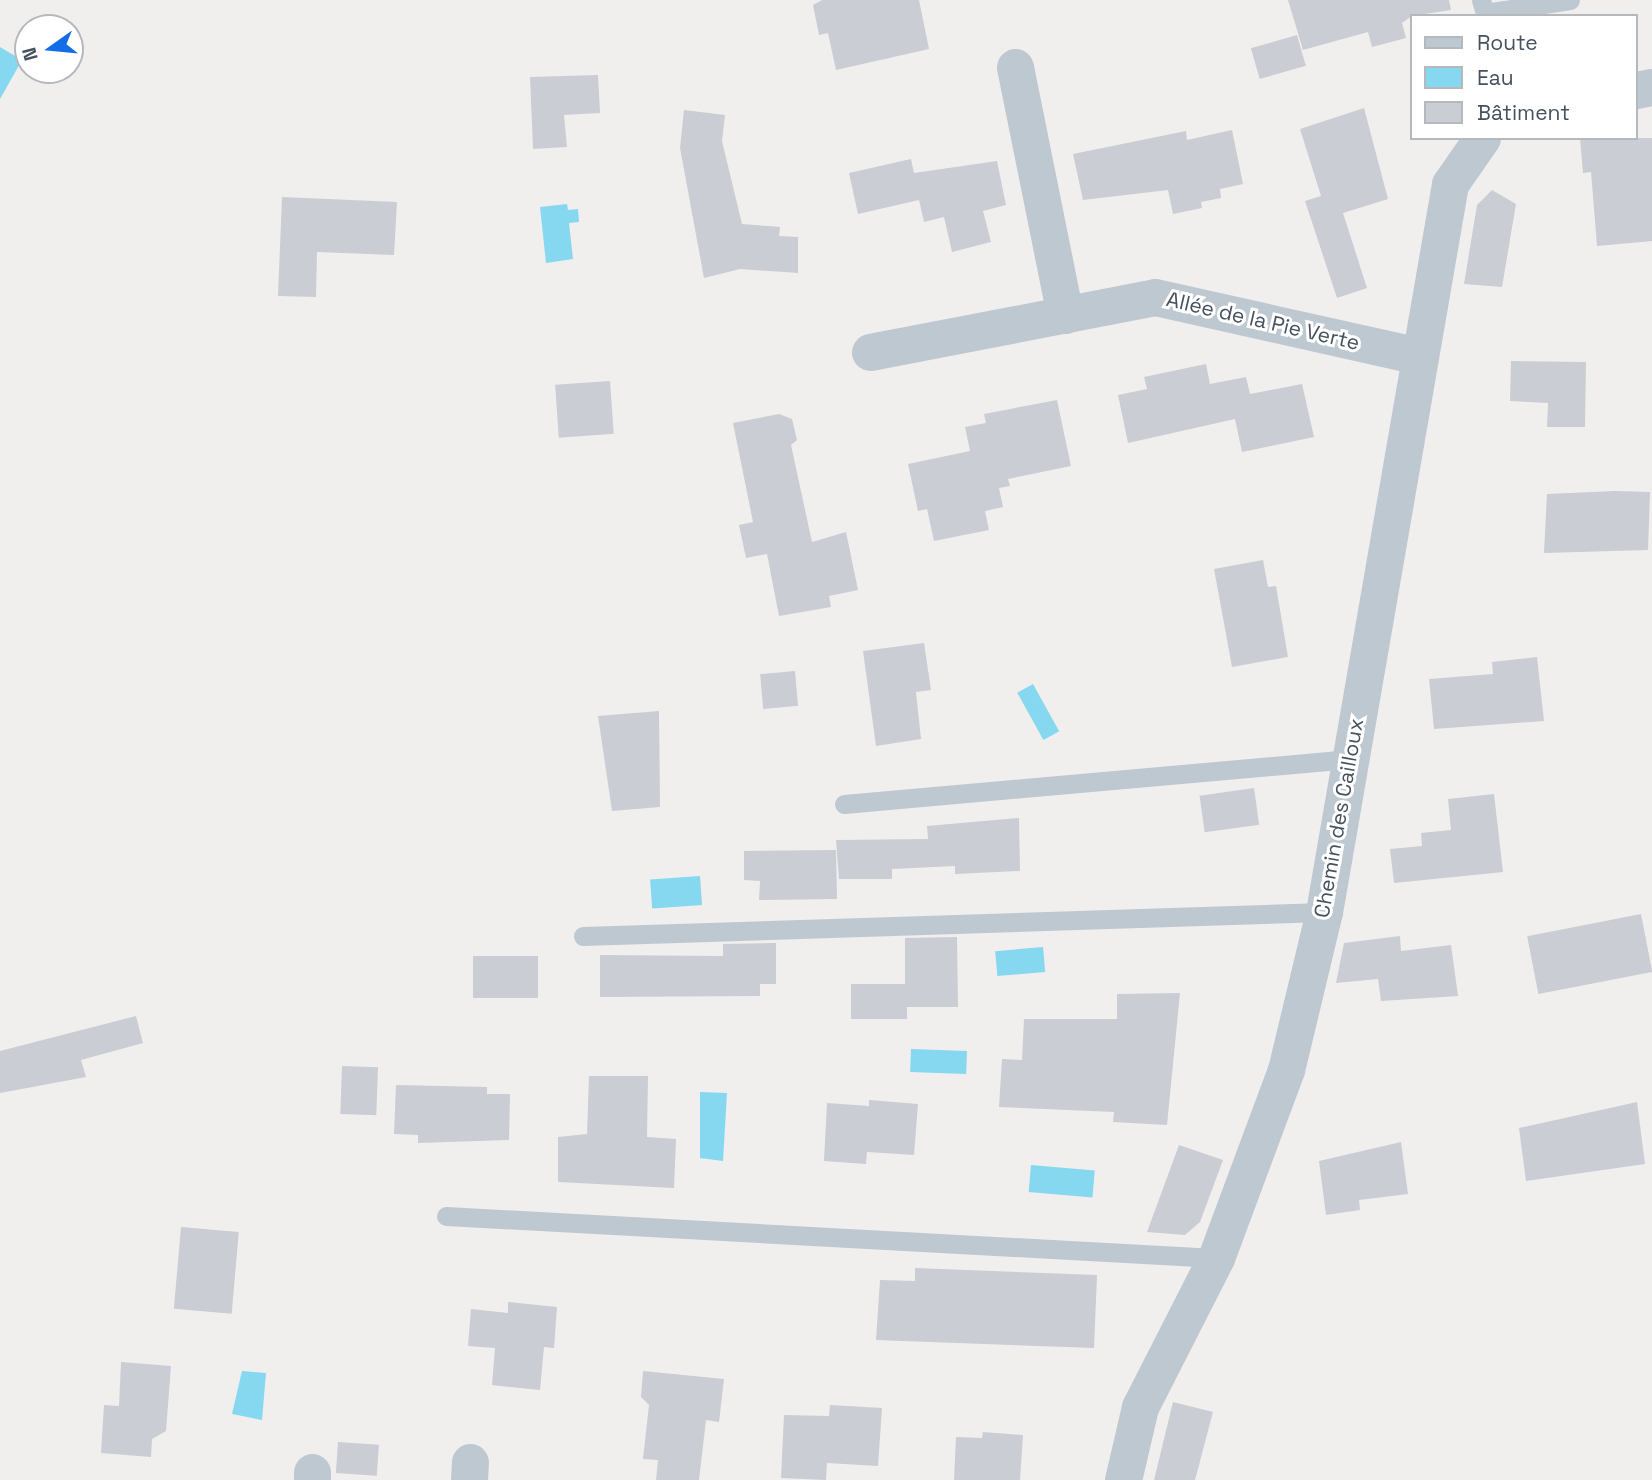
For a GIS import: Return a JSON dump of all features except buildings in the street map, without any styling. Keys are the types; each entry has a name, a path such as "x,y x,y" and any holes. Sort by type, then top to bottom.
{"street":[{"path":"1015,68 1065,315"},
{"name":"Chemin des Cailloux","path":"1123,1480 1140,1407 1216,1258 1286,1070 1324,912 1418,356 1450,184 1481,140"},
{"name":"Allée de la Pie Verte","path":"870,352 1155,298 1418,356"}],"lane":[{"path":"1481,0 1485,13 1570,0"},
{"path":"844,804 1350,759"},
{"path":"583,936 1324,912"},
{"path":"446,1216 1216,1258"}],"water":[{"path":"0,47 14,55 14,74 0,99"},
{"path":"567,204 568,210 578,209 579,222 569,223 573,259 546,263 540,207"},
{"path":"1033,684 1059,731 1043,740 1017,693"},
{"path":"700,876 702,905 652,908 650,879"},
{"path":"1043,947 1045,972 997,976 995,951"},
{"path":"911,1049 967,1051 966,1074 910,1072"},
{"path":"700,1092 727,1093 723,1161 700,1158"},
{"path":"1031,1165 1095,1171 1092,1197 1029,1192"},
{"path":"242,1371 266,1373 262,1420 232,1414"}]}
